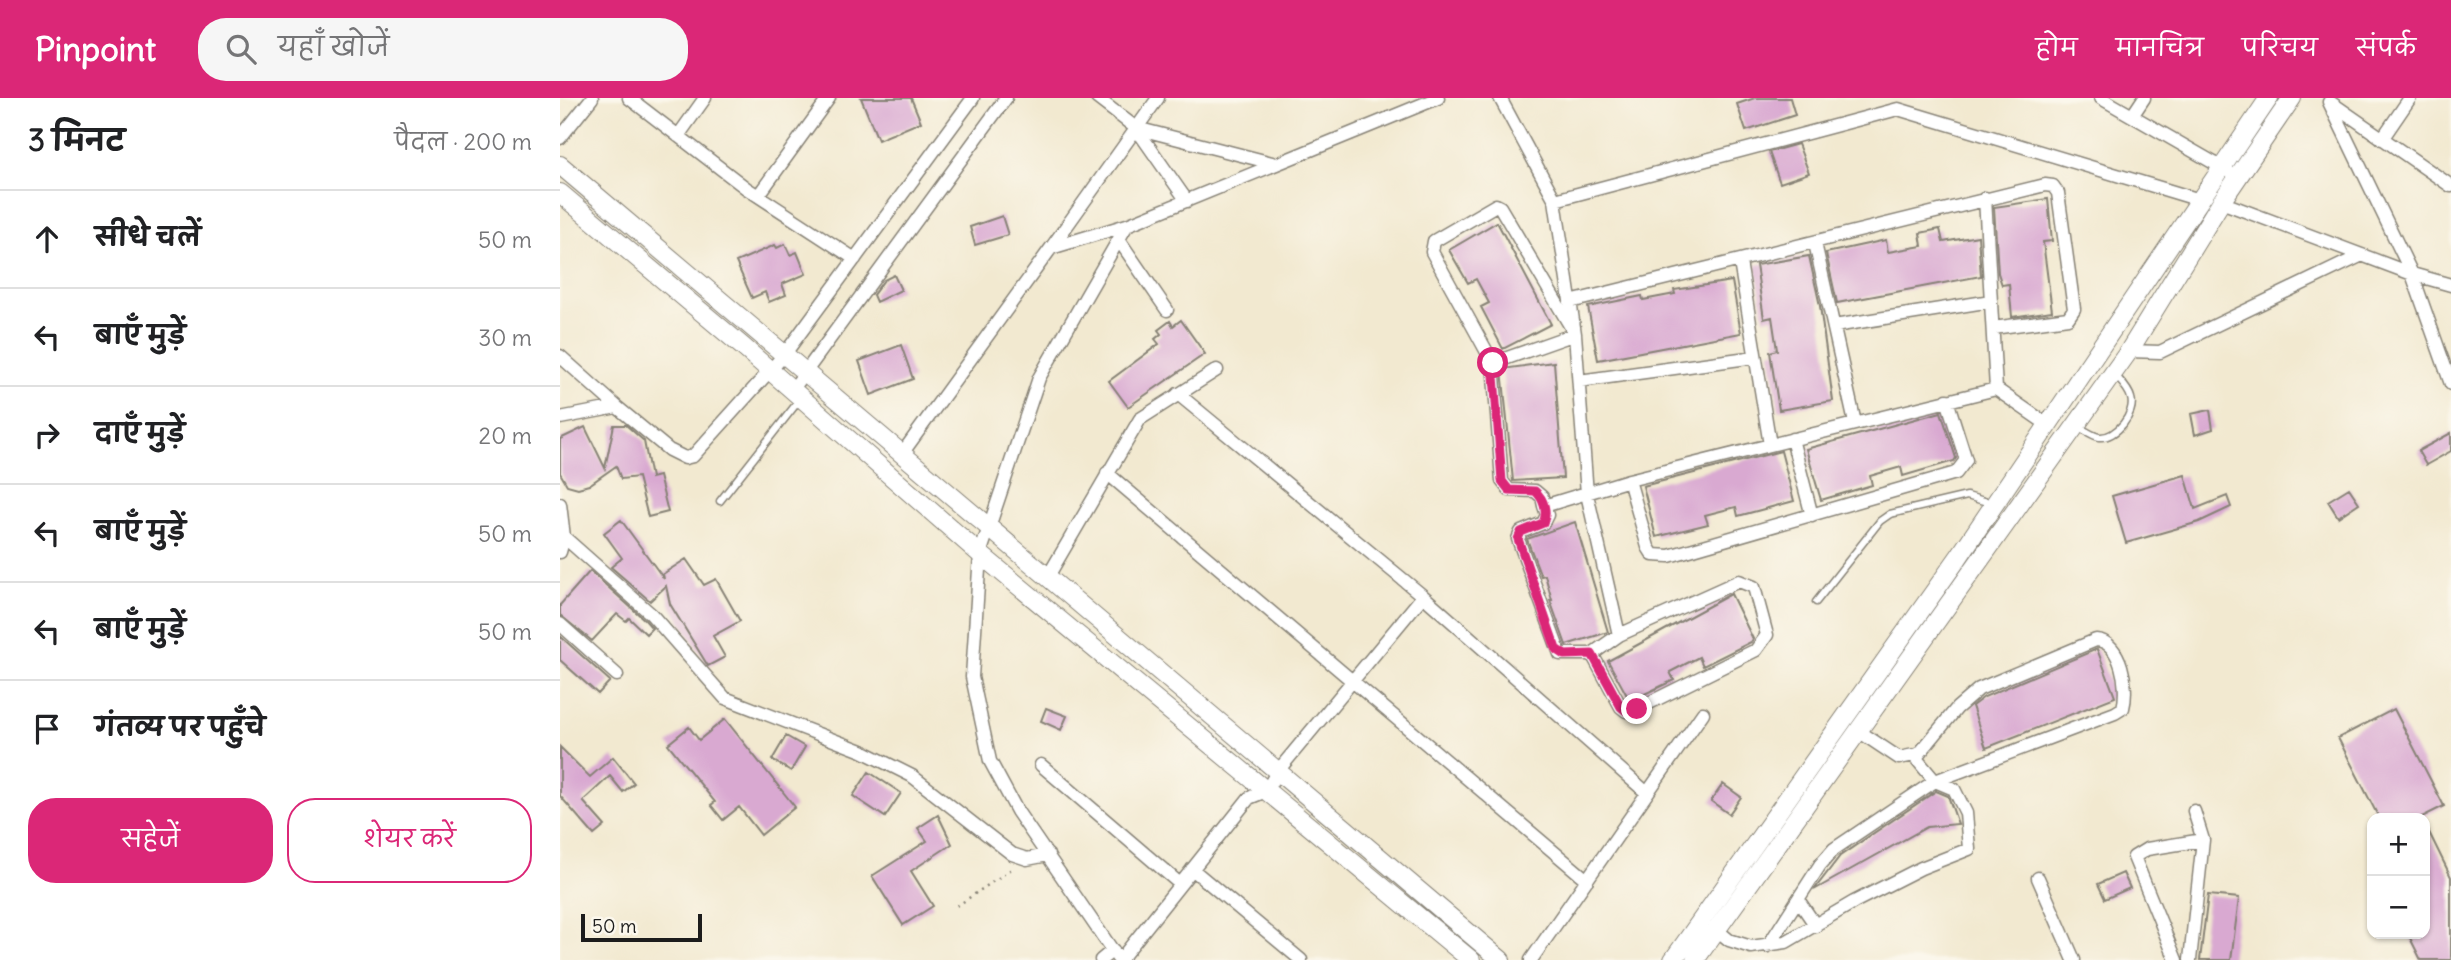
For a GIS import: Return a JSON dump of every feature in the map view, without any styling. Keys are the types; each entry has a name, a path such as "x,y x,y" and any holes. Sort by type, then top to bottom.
{"street":[{"path":"560,138 592,98"},
{"path":"629,98 758,195 855,259"},
{"path":"678,136 705,98"},
{"path":"758,195 829,98"},
{"path":"560,356 669,450 685,458 693,456 708,443 784,355 973,98"},
{"path":"797,393 805,373 1006,98"},
{"path":"1097,98 1136,128 1187,201"},
{"path":"901,455 1158,98"},
{"path":"1051,248 1127,225 1438,98"},
{"path":"1500,98 1555,200 1575,334 1587,494 1619,635"},
{"path":"2101,98 2239,176"},
{"path":"2132,116 2144,98"},
{"path":"1695,960 1709,926 1844,719 1995,504 2269,98"},
{"path":"1673,960 1709,926 1860,732 2129,351 2221,202 2292,98"},
{"path":"2382,139 2410,98"},
{"path":"2327,100 2451,186"},
{"path":"2327,100 2412,274 2451,384"},
{"path":"1555,200 1898,109 2200,200"},
{"path":"1136,128 1277,164"},
{"path":"560,165 1502,960"},
{"path":"1570,302 1740,262 1985,198 2045,185 2053,187 2058,193 2074,309 2068,318 2057,321 1993,328"},
{"path":"560,193 771,370 980,554 1471,960"},
{"path":"1985,198 1996,389"},
{"path":"2221,202 2412,274 2451,285"},
{"path":"1575,334 1500,207 1490,207 1434,241 1432,252 1493,363 1502,481 1509,490 1535,491 1542,497 1547,515 1543,523 1521,532 1518,539 1556,649 1565,655 1592,654 1619,635 1739,581 1754,587 1767,635 1756,650 1637,709 1626,711 1621,707 1592,654"},
{"path":"1117,957 1017,811 990,761 972,677 980,554 1039,378 1127,225"},
{"path":"1119,240 1167,310"},
{"path":"1815,243 1856,423"},
{"path":"2129,351 2160,352 2362,255"},
{"path":"1740,262 1770,445"},
{"path":"1834,326 1991,301"},
{"path":"1493,363 1575,334"},
{"path":"1579,381 1755,357"},
{"path":"1047,578 1140,419 1217,370"},
{"path":"1544,506 1629,480 1996,389 2049,425"},
{"path":"1178,394 1423,596 1647,793"},
{"path":"1629,480 1653,555 1669,556 1956,474 1963,468 1966,460 1947,400"},
{"path":"560,418 617,407"},
{"path":"1792,439 1812,516"},
{"path":"1107,473 1587,880"},
{"path":"560,504 564,537 560,552"},
{"path":"564,537 651,614 725,698 862,751 912,776 1012,854 1027,859 1048,855"},
{"path":"1101,960 1117,957 1249,798 1266,791 1277,772 1423,596"},
{"path":"560,624 617,675"},
{"path":"1768,946 1820,865 1834,849 1935,781 2123,708 2126,690 2112,646 2105,640 2088,642 1979,689 1914,756 1899,758 1844,719"},
{"path":"1531,960 1703,713"},
{"path":"1709,926 1729,940 1751,947 1786,942 1899,879 1969,849 1965,813 1954,789 1935,781 1914,756"},
{"path":"1041,765 1180,884"},
{"path":"2190,960 2203,840 2194,811"},
{"path":"2176,960 2134,858 2147,849 2203,840"},
{"path":"1192,869 1301,960"},
{"path":"2038,878 2074,960"},
{"path":"1799,901 1816,926"}],"lane":[{"path":"2076,426 2100,437 2112,435 2125,422 2132,408 2131,397 2114,373"},
{"path":"720,501 797,393"},
{"path":"1816,602 1880,521 1891,514 1967,496 1995,504"}],"path":[{"path":"957,906 1027,859"}],"building":[{"path":"861,98 911,98 921,122 878,140"},
{"path":"1755,98 1790,98 1795,115 1746,131 1737,104"},
{"path":"1798,144 1809,173 1780,183 1769,152"},
{"path":"2048,199 2052,241 2043,242 2052,311 2012,317 2009,284 2002,285 1998,273 1994,207"},
{"path":"1002,216 1008,235 975,245 970,227"},
{"path":"1497,222 1551,324 1503,349 1481,307 1489,303 1476,279 1468,283 1449,250"},
{"path":"1940,229 1943,242 1978,236 1981,276 1837,303 1826,253 1886,240 1888,252 1922,246 1920,233"},
{"path":"785,244 790,255 797,252 806,274 782,284 786,295 769,302 765,292 752,298 736,262 775,245 777,248"},
{"path":"1809,256 1820,306 1833,401 1779,410 1770,352 1777,350 1772,317 1764,319 1756,265"},
{"path":"894,275 901,290 876,302 873,295 884,280"},
{"path":"1732,281 1741,333 1598,360 1588,307 1642,296 1643,300 1675,294 1674,290"},
{"path":"1181,320 1205,354 1128,407 1109,381 1159,344 1155,339 1161,334 1158,330 1170,321 1173,326"},
{"path":"901,345 913,379 871,395 859,361"},
{"path":"1554,362 1563,478 1513,481 1502,369"},
{"path":"2210,410 2213,429 2195,435 2191,414"},
{"path":"1941,412 1956,458 1954,461 1903,476 1901,467 1870,476 1872,485 1821,500 1806,449"},
{"path":"614,425 626,425 644,441 651,478 659,476 668,512 648,517 638,477 621,479 616,466 589,485 578,488 567,485 560,473 560,439 585,427 605,468"},
{"path":"2451,433 2451,451 2426,465 2418,451"},
{"path":"1781,451 1794,501 1738,516 1736,507 1705,515 1708,524 1656,537 1643,486"},
{"path":"2185,475 2195,509 2227,496 2231,507 2199,522 2126,543 2112,496"},
{"path":"2349,488 2359,503 2338,517 2328,501"},
{"path":"621,520 664,579 663,574 686,559 704,585 716,579 740,621 713,636 725,657 708,666 670,604 666,586 650,601 611,567 622,558 604,533"},
{"path":"1575,522 1608,632 1566,645 1550,600 1545,575 1541,576 1527,539"},
{"path":"590,571 645,620 652,628 646,634 629,618 626,621 617,614 592,641 560,615 560,605"},
{"path":"1731,594 1753,639 1751,642 1703,666 1699,657 1670,672 1674,680 1630,701 1608,661"},
{"path":"560,636 610,681 598,694 560,660"},
{"path":"2097,649 2115,697 1986,748 1972,706 1984,697"},
{"path":"1046,708 1067,716 1061,730 1041,721"},
{"path":"2394,709 2444,806 2430,813 2376,813 2338,738"},
{"path":"725,719 795,807 761,835 739,807 723,820 711,805 715,802 668,744 689,727 699,740"},
{"path":"786,736 805,747 791,771 772,760"},
{"path":"560,747 590,777 613,757 634,783 623,792 610,776 583,801 605,826 594,835 560,796"},
{"path":"869,772 901,793 885,817 853,796"},
{"path":"1723,784 1741,797 1729,814 1711,801"},
{"path":"1936,791 1948,796 1958,824 1927,827 1814,890 1840,856"},
{"path":"938,815 952,844 911,871 933,906 903,925 872,876 927,841 918,828"},
{"path":"2430,834 2451,877 2451,960 2421,960 2410,939 2430,939"},
{"path":"2123,873 2130,888 2105,899 2098,884"},
{"path":"2208,895 2239,898 2231,960 2200,960"}],"route":[{"path":"1493,363 1502,481 1509,490 1535,491 1542,497 1547,515 1543,523 1521,532 1518,539 1556,649 1565,655 1592,654 1621,707 1626,711 1637,709"}]}
